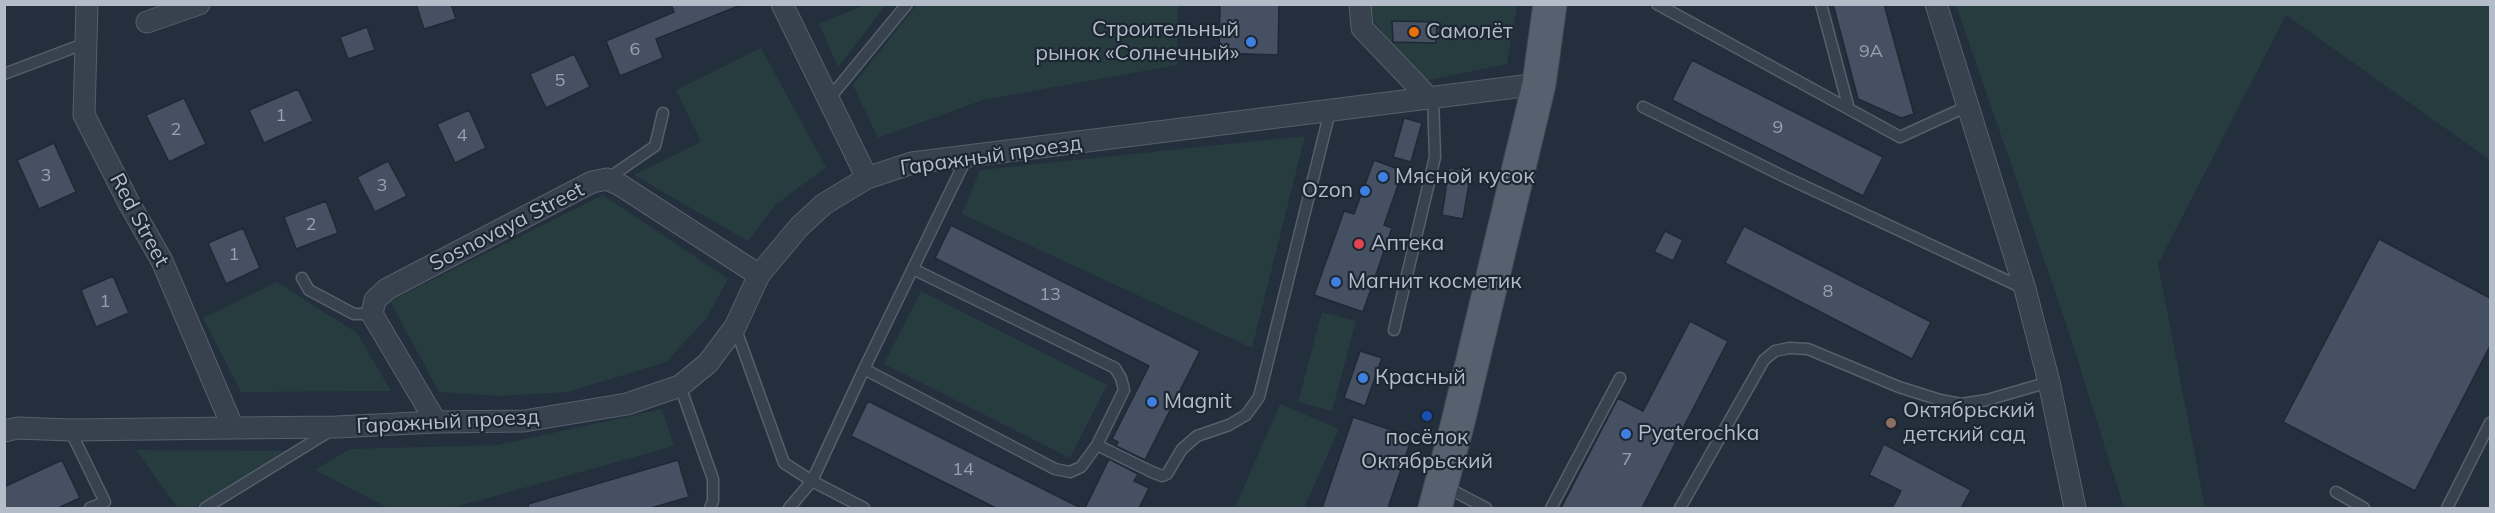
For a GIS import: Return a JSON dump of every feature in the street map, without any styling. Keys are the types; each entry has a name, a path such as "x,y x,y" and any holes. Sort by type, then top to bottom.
{"main road":[{"path":"1439,497 1539,84 1550,4"}],"street":[{"name":"Red Street","path":"87,4 84,115 162,261 233,428"},
{"path":"147,22 199,4"},
{"path":"782,4 867,178"},
{"path":"1360,4 1362,28 1430,96"},
{"path":"1936,4 2025,289 2049,382 2075,508"},
{"name":"Гаражный проезд","path":"4,431 18,428 70,430 336,427 436,422 524,421 627,404 680,386 708,363 735,327 759,274 799,227 824,204 867,178 912,163 1539,84"},
{"name":"Sosnovaya Street","path":"372,314 375,300 387,289 592,182 607,179 620,185 759,274"},
{"path":"372,314 436,422"}],"lane":[{"path":"828,100 907,4"},
{"path":"1657,4 1900,137 1968,106"},
{"path":"1821,4 1848,109"},
{"path":"4,74 86,43"},
{"path":"1395,330 1434,157 1430,96"},
{"path":"1643,107 1786,178 2025,289"},
{"path":"1097,445 1162,476 1170,470 1182,449 1197,436 1228,425 1246,415 1259,397 1330,111"},
{"path":"607,179 655,146 663,113"},
{"path":"789,508 812,482 967,157"},
{"path":"864,369 1055,469 1070,472 1081,467 1097,445 1124,390 1115,368 913,269"},
{"path":"302,278 309,290 354,314 372,314"},
{"path":"735,327 784,463 812,482 859,507"},
{"path":"1680,508 1764,360 1775,351 1789,348 1808,350 1899,387 1961,404 2049,382"},
{"path":"1551,508 1620,378"},
{"path":"680,386 713,479 713,501 710,508"},
{"path":"2446,508 2490,423"},
{"path":"205,508 336,427"},
{"path":"70,430 105,502 90,508"},
{"path":"2336,492 2364,508"},
{"path":"1439,497 1486,508"}],"green space":[{"path":"917,4 1178,5 1177,65 983,100 878,138 853,85"},
{"path":"1367,4 1517,5 1507,64 1419,82 1367,11"},
{"path":"865,5 886,5 838,67 819,24"},
{"path":"1956,5 2490,5 2490,160 2286,15 2158,264 2205,508 2124,508 2068,329"},
{"path":"761,48 826,167 775,205 748,241 634,175 701,142 676,90"},
{"path":"1305,136 1252,348 962,214 980,170"},
{"path":"603,195 728,279 706,319 666,362 568,392 500,396 439,392 390,301"},
{"path":"277,282 357,333 391,391 241,392 203,318"},
{"path":"921,291 1107,385 1070,458 884,364"},
{"path":"1322,312 1356,321 1332,411 1298,402"},
{"path":"1280,404 1339,429 1304,508 1235,508"},
{"path":"662,409 674,446 452,508 388,508 315,470 350,449 498,445"},
{"path":"136,450 291,451 193,508 178,508"}],"building":[{"path":"416,4 451,4 456,19 424,29"},
{"path":"671,4 741,5 656,39 663,58 620,76 606,41 674,12"},
{"path":"1220,4 1279,4 1278,55 1219,53"},
{"path":"1833,4 1884,4 1914,114 1901,118 1858,99"},
{"name":"Самолёт","path":"1392,21 1437,22 1436,43 1393,42"},
{"path":"367,27 375,50 348,59 340,37"},
{"path":"574,54 590,87 546,108 530,74"},
{"path":"1692,60 1883,157 1863,196 1672,100"},
{"path":"298,89 313,121 264,143 249,110"},
{"path":"184,98 206,144 169,162 146,115"},
{"path":"469,110 486,148 455,163 437,124"},
{"path":"1404,118 1422,123 1411,162 1393,157"},
{"path":"54,143 76,192 39,209 17,160"},
{"path":"1374,160 1403,171 1384,225 1392,228 1363,312 1314,295 1344,211 1354,214"},
{"path":"388,161 407,196 375,212 357,177"},
{"path":"1449,168 1471,171 1463,219 1442,215"},
{"path":"326,201 338,233 296,249 284,217"},
{"path":"951,225 1200,351 1145,460 1116,446 1118,442 1112,439 1149,366 935,258"},
{"path":"1744,226 1931,322 1912,359 1725,263"},
{"path":"243,228 260,268 226,284 208,243"},
{"path":"1665,231 1683,240 1673,261 1654,252"},
{"path":"2379,239 2490,298 2490,346 2415,491 2283,422"},
{"path":"113,276 129,313 96,327 81,290"},
{"path":"1690,321 1728,341 1642,508 1561,508 1618,398 1643,411"},
{"name":"Красный","path":"1360,351 1382,358 1365,406 1344,398"},
{"path":"868,401 1081,508 996,508 851,436"},
{"path":"1353,417 1412,437 1388,508 1322,508"},
{"path":"1884,444 1971,490 1961,508 1892,508 1901,491 1869,475"},
{"path":"1109,459 1138,474 1134,481 1149,488 1139,508 1085,508"},
{"path":"62,460 80,498 58,508 4,508 4,487"},
{"path":"678,460 689,497 651,508 529,508 528,504"}],"place":[{"name":"Самолёт","path":"1414,32"},
{"name":"Строительный рынок «Солнечный»","path":"1251,42"},
{"name":"Мясной кусок","path":"1383,177"},
{"name":"Ozon","path":"1365,191"},
{"name":"Аптека","path":"1359,244"},
{"name":"Магнит косметик","path":"1336,282"},
{"name":"Красный","path":"1363,378"},
{"name":"Magnit","path":"1152,402"},
{"name":"посёлок Октябрьский","path":"1427,416"},
{"name":"Октябрьский детский сад","path":"1891,423"},
{"name":"Pyaterochka","path":"1626,434"}]}
